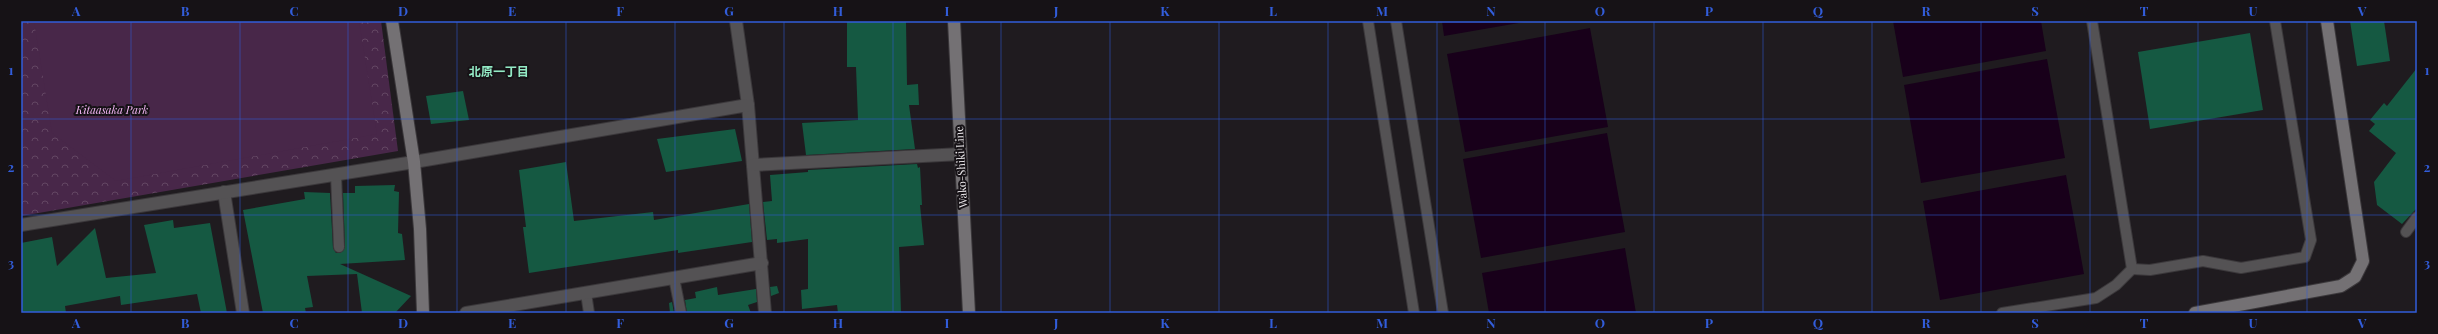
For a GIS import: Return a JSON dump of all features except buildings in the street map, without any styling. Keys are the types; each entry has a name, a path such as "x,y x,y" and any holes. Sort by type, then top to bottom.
{"street":[{"path":"392,21 414,162 420,229 423,313"},
{"path":"736,21 748,105 765,313"},
{"name":"Wako-Shiki Line","path":"954,21 969,313"},
{"path":"2195,313 2341,286 2355,276 2364,261 2327,21"},
{"path":"21,224 414,162 748,105"},
{"path":"753,165 961,154"},
{"path":"224,192 244,313"},
{"path":"466,313 762,263"}],"lane":[{"path":"1368,21 1414,313"},
{"path":"1396,21 1443,313"},
{"path":"2092,21 2132,269"},
{"path":"2002,313 2096,298 2116,285 2132,269 2150,270 2203,261 2241,268 2306,257 2311,240 2275,21"},
{"path":"336,174 339,246"},
{"path":"2406,232 2417,217"},
{"path":"674,278 681,313"},
{"path":"586,293 589,313"}],"green space":[{"name":"Kitaasaka Park","path":"21,21 381,21 398,151 21,216"},
{"name":"Kitaasaka Park","path":"34,21 359,21 377,134 116,181 52,133"}],"shaded area":[{"path":"1442,21 1530,21 1444,36"},
{"path":"1893,21 2041,21 2046,51 1903,77"},
{"path":"1590,28 1608,127 1465,152 1447,54"},
{"path":"2047,59 2065,158 1921,183 1904,85"},
{"path":"1607,133 1625,232 1481,258 1463,159"},
{"path":"2066,175 2084,274 1940,300 1923,201"},
{"path":"1625,248 1636,313 1489,313 1482,273"}],"district":[{"name":"北原一丁目","path":"499,72"}]}
